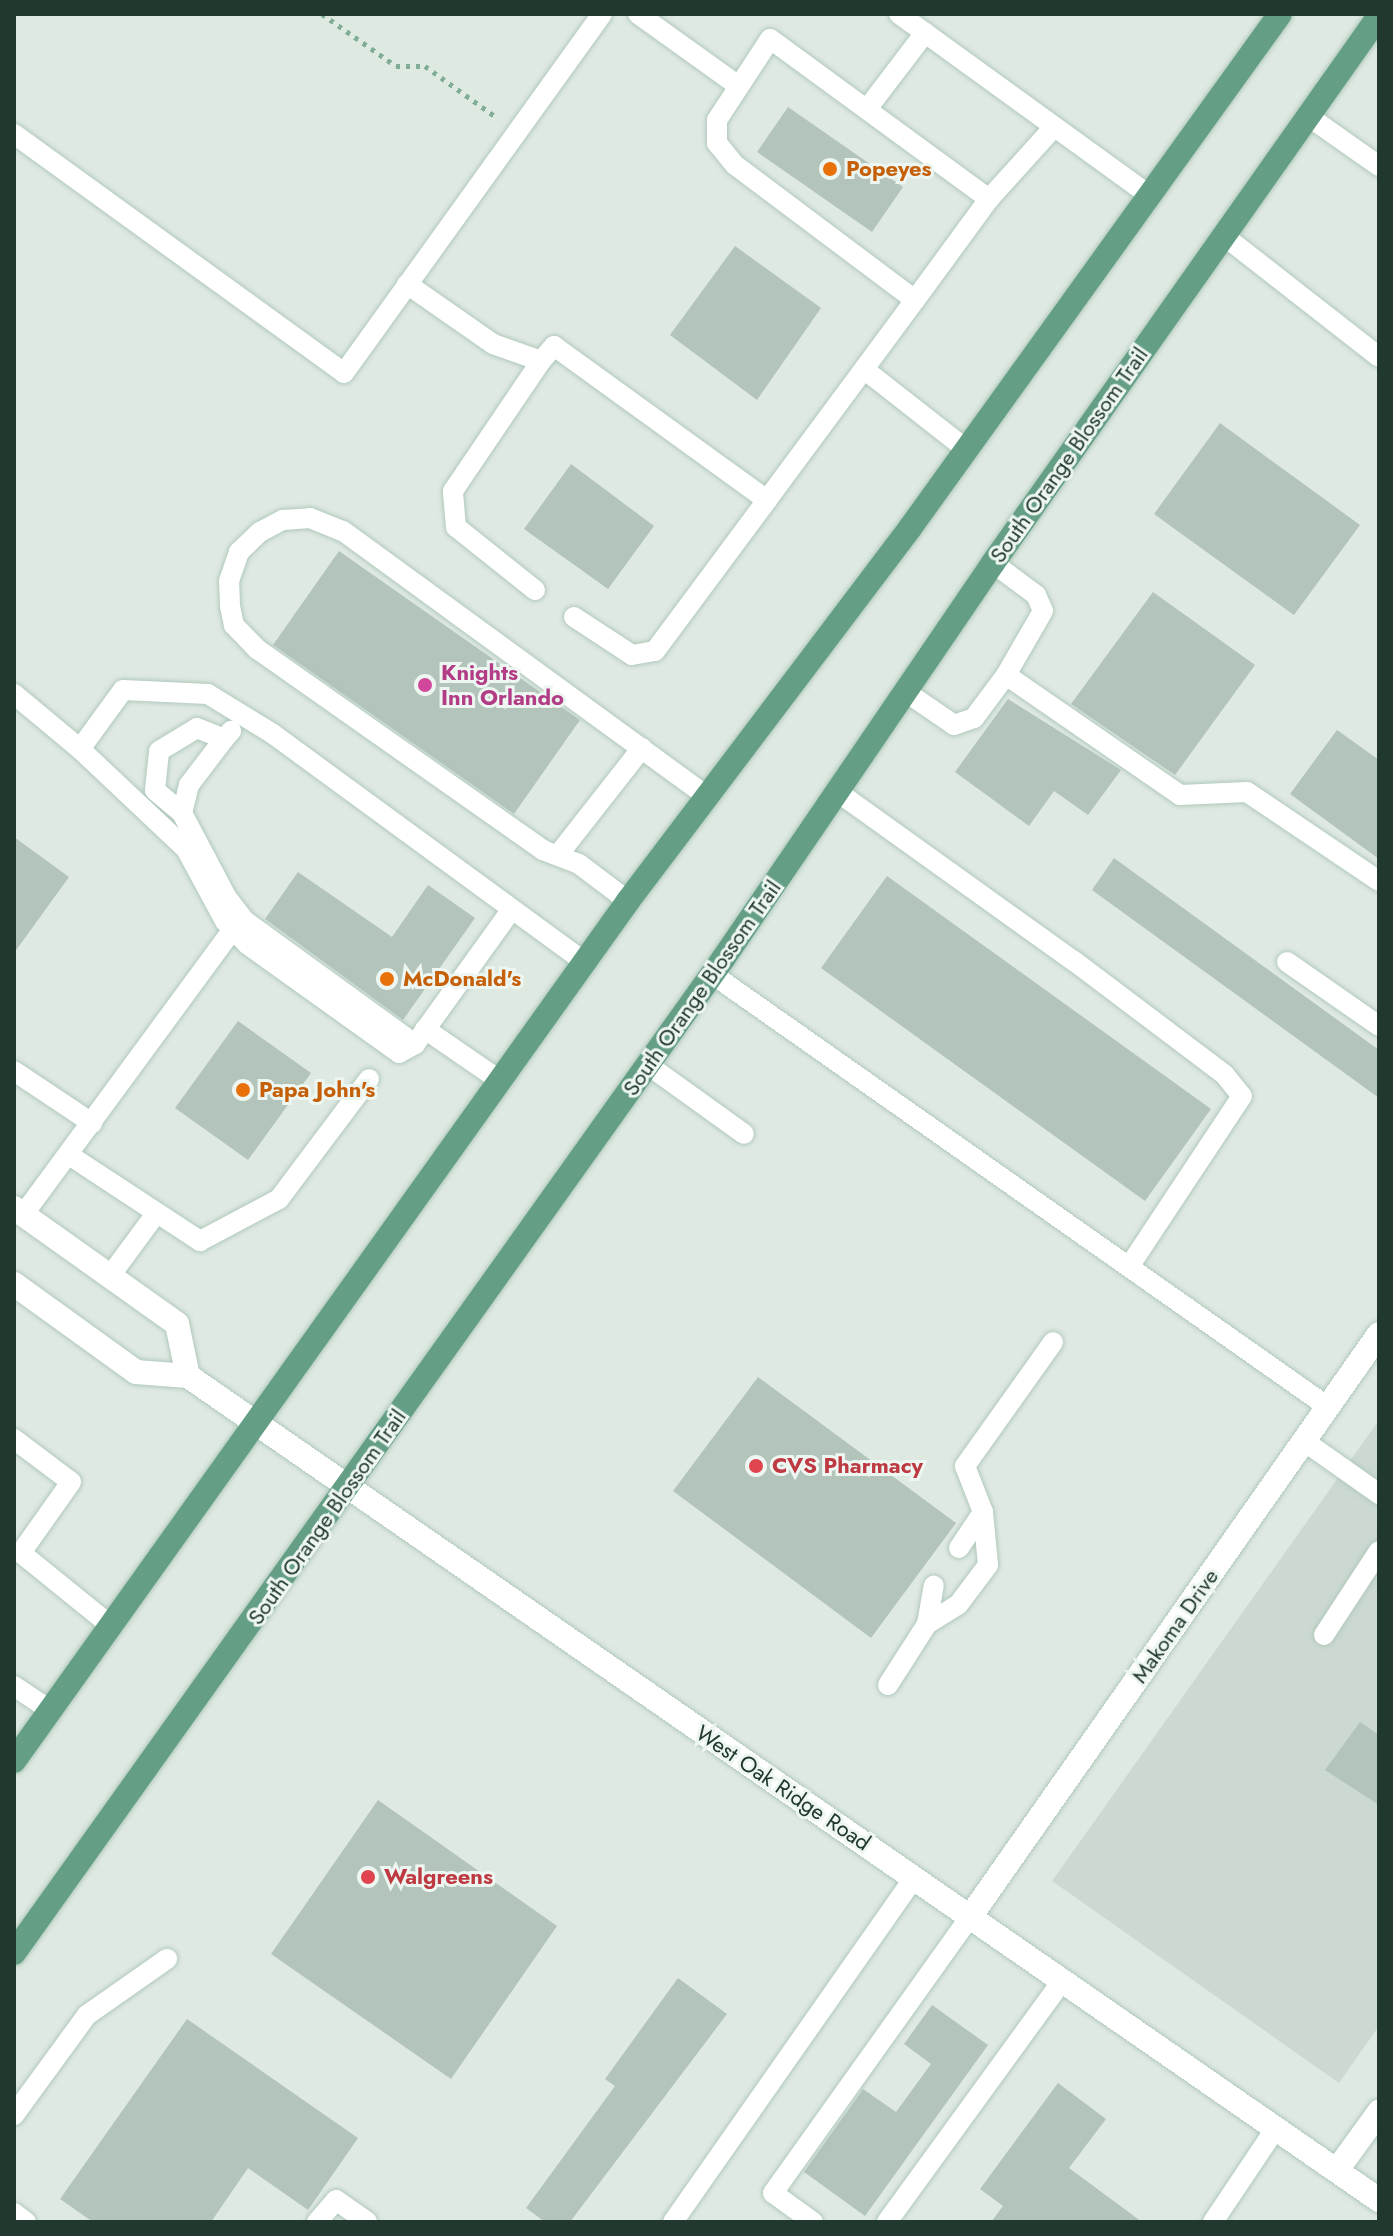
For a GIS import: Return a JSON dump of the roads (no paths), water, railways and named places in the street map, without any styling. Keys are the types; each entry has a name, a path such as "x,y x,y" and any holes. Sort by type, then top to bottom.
{"main road":[{"path":"14,1761 628,901 967,450 1280,14"},
{"name":"South Orange Blossom Trail","path":"14,1953 648,1065 839,793 993,563 1379,16"},
{"path":"14,1284 136,1372 188,1376 177,1324 19,1212"},
{"name":"Makoma Drive","path":"970,1917 1377,1341"},
{"name":"West Oak Ridge Road","path":"188,1376 347,1489 1379,2200"},
{"path":"1337,2170 1379,2112"}],"lane":[{"path":"14,134 344,373 602,14"},
{"path":"638,14 737,85"},
{"path":"899,14 1150,196"},
{"path":"867,109 925,33"},
{"path":"915,300 735,165 717,143 717,120 737,85 770,39 989,199"},
{"path":"1308,116 1379,166"},
{"path":"574,617 632,655 655,651 989,199 1054,127"},
{"path":"1223,235 1379,357"},
{"path":"407,284 493,344 541,361"},
{"path":"535,590 456,527 453,491 554,346 767,500"},
{"path":"865,370 967,450"},
{"path":"628,901 258,650 234,625 230,606 229,581 239,552 260,532 283,520 310,518 343,531 706,796"},
{"path":"906,692 954,725 974,718 1006,675 1043,611 1036,595 993,563"},
{"path":"1006,675 1180,795 1203,798 1221,789 1247,792 1379,881"},
{"path":"80,749 123,690 208,694 245,717 510,912 584,962"},
{"path":"14,694 80,749 186,849 233,929 399,1053 420,1037 510,912"},
{"path":"182,813 189,785 245,717"},
{"path":"224,739 197,728 159,751 155,790 182,813 227,898 245,921 420,1037 499,1080"},
{"path":"558,855 642,748"},
{"path":"839,793 1074,961 1224,1074 1242,1096 1232,1119 1129,1267"},
{"path":"19,1212 69,1155 233,929"},
{"path":"1287,962 1379,1026"},
{"path":"712,974 1328,1407"},
{"path":"648,1065 744,1134"},
{"path":"14,1071 92,1123"},
{"path":"69,1155 155,1215 200,1241 279,1199 369,1079"},
{"path":"110,1276 155,1215"},
{"path":"927,1624 958,1605 988,1565 983,1512 965,1466 1053,1342"},
{"path":"14,1439 71,1482 21,1553 110,1625"},
{"path":"1304,1441 1379,1494"},
{"path":"959,1548 983,1512"},
{"path":"1324,1635 1379,1551"},
{"path":"888,1685 927,1624 934,1586"},
{"path":"14,1686 50,1710"},
{"path":"673,2222 914,1878"},
{"path":"813,2222 773,2193 970,1917"},
{"path":"14,2115 87,2015 167,1959"},
{"path":"887,2222 1062,1981"},
{"path":"1213,2222 1276,2128"},
{"path":"317,2222 336,2200 367,2222"},
{"path":"14,2213 26,2222"}],"place":[{"name":"Popeyes","path":"830,169"},
{"name":"Knights Inn Orlando","path":"425,685"},
{"name":"McDonald's","path":"387,979"},
{"name":"Papa John's","path":"243,1090"},
{"name":"CVS Pharmacy","path":"756,1466"},
{"name":"Walgreens","path":"368,1877"}]}
